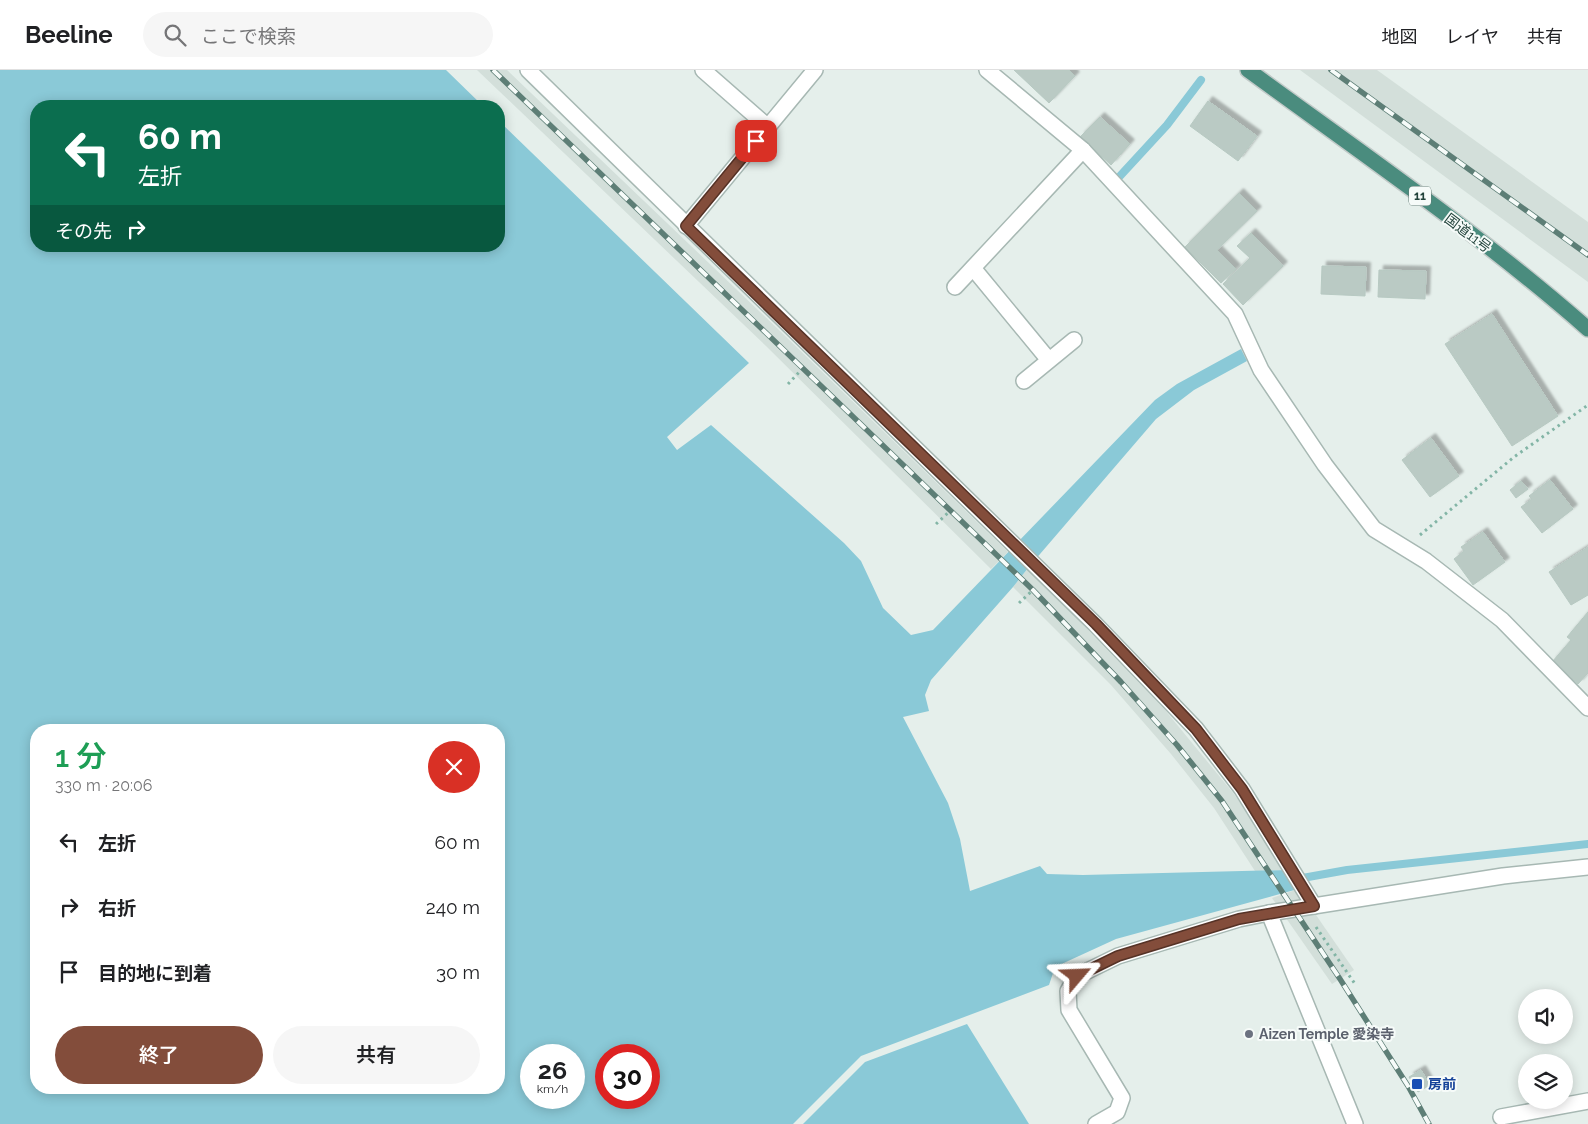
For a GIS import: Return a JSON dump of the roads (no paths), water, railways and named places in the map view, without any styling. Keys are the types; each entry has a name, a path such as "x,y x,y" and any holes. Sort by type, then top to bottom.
{"highway":[{"name":"国道11号","path":"1248,70 1546,292 1588,329"}],"street":[{"path":"528,70 1032,564 1096,624 1196,729 1242,789 1309,907"},
{"path":"703,70 768,127"},
{"path":"686,226 815,70"},
{"path":"987,70 1083,150 1235,314 1261,370 1324,465 1374,529 1426,561 1502,620 1588,708"},
{"path":"955,287 1083,150"},
{"path":"973,268 1048,359"},
{"path":"1024,381 1048,359 1074,340"},
{"path":"1096,1124 1116,1112 1122,1098 1069,1010 1068,991 1077,976 1118,956 1239,919 1504,876 1588,867"},
{"path":"1270,913 1355,1124"},
{"path":"1501,1117 1588,1101"}],"water":[{"path":"0,70 446,70 477,100 30,100 30,252 505,252 505,127 749,363 667,437 677,450 711,425 844,543 861,561 883,608 911,635 933,630 1155,400 1177,384 1241,349 1247,361 1194,390 1156,419 931,680 925,695 929,711 903,717 948,803 960,839 970,891 1040,866 1047,874 1083,875 1287,870 1298,889 1116,939 1055,967 1049,985 861,1056 793,1124 0,1124"},
{"path":"967,1024 1029,1124 803,1124 865,1062"}],"waterway":[{"path":"1120,176 1167,125 1201,80"},
{"path":"1297,879 1347,870 1588,844"}],"railway":[{"path":"493,70 1033,590 1121,682 1177,745 1222,801 1340,979 1408,1086 1429,1124"},
{"path":"1331,70 1588,255"}],"place":[{"name":"Aizen Temple 愛染寺","path":"1249,1034"},
{"name":"房前","path":"1417,1084"}]}
